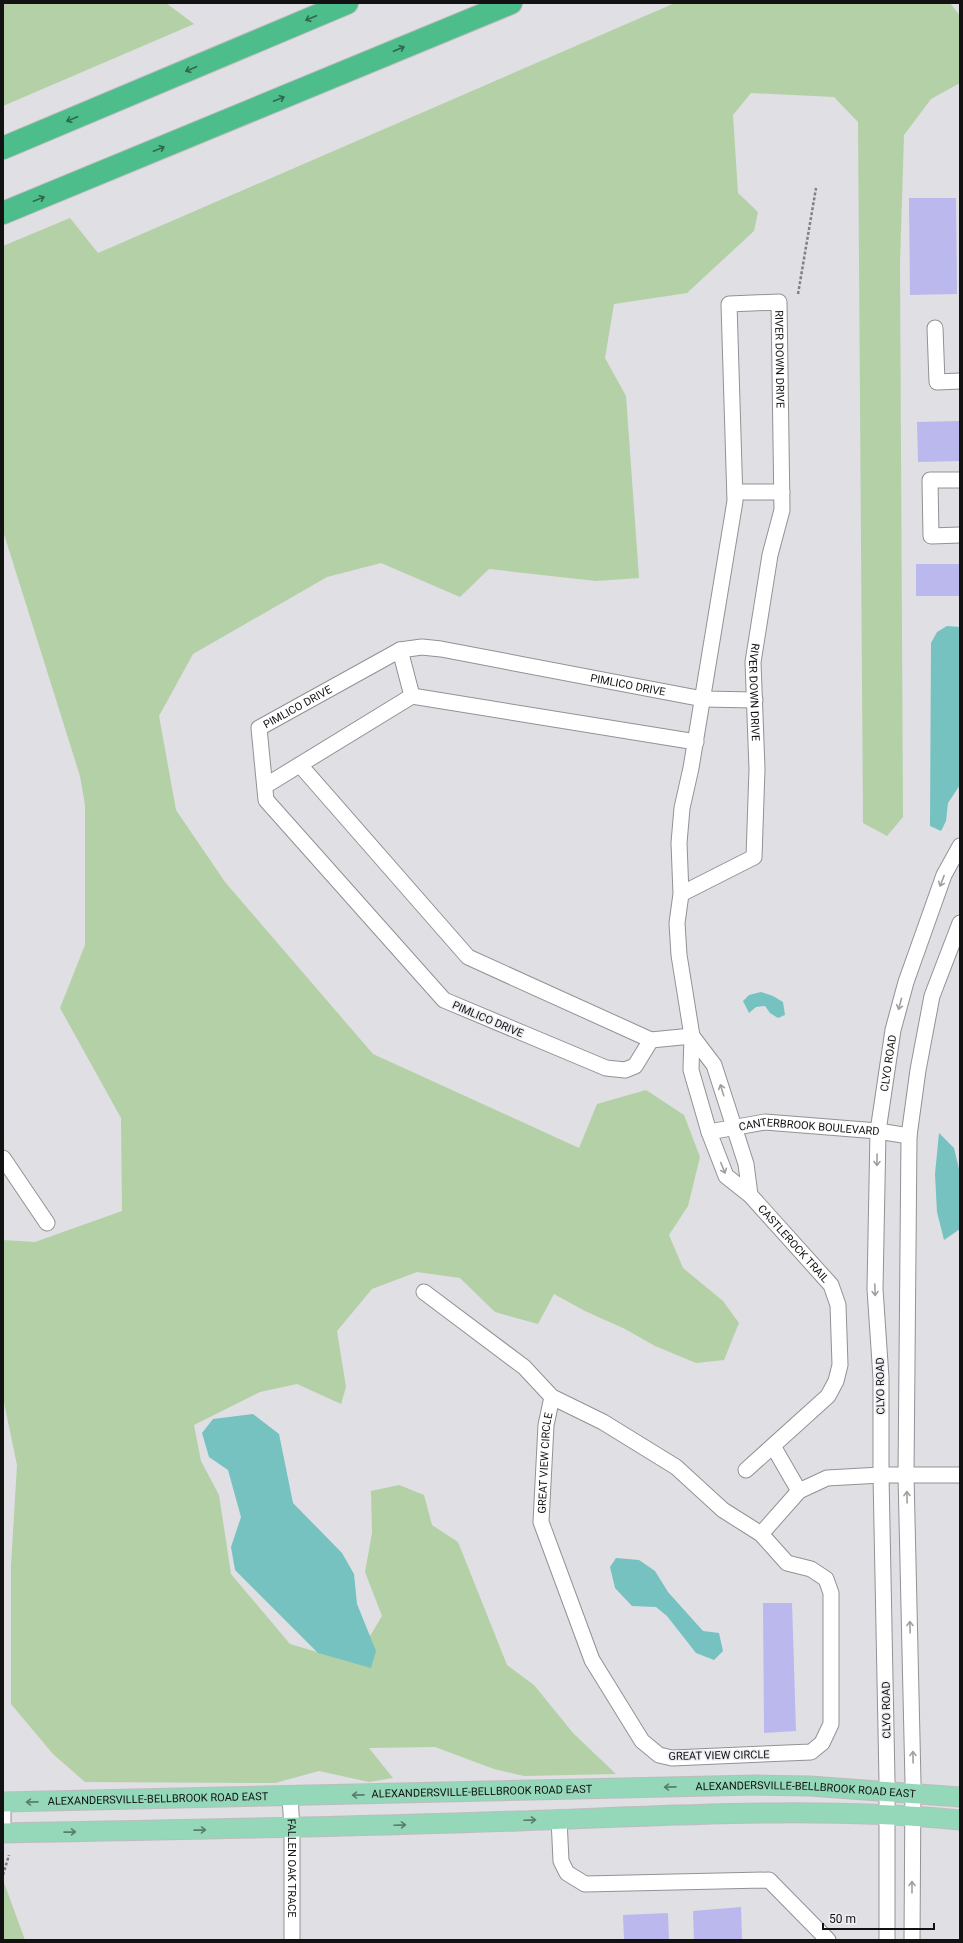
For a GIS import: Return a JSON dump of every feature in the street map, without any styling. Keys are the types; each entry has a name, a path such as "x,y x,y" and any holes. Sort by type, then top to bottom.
{"highway":[{"path":"3,148 347,3"},
{"path":"3,214 511,3"}],"main road":[{"name":"ALEXANDERSVILLE-BELLBROOK ROAD EAST","path":"3,1802 290,1797 755,1785 888,1790 960,1797"},
{"path":"559,1790 559,1819"},
{"name":"ALEXANDERSVILLE-BELLBROOK ROAD EAST","path":"3,1833 292,1828 780,1812 913,1816 960,1820"}],"street":[{"name":"RIVER DOWN DRIVE","path":"681,894 754,857 757,769 753,662 770,556 782,510 779,302 729,304 735,492 727,553 696,742 682,808 679,843 681,894 677,923 679,955 692,1036 691,1070 709,1132"},
{"path":"935,328 937,382 960,381"},
{"path":"960,480 930,480 931,536 960,535"},
{"path":"735,492 782,492"},
{"name":"PIMLICO DRIVE","path":"651,1040 636,1066 624,1070 606,1068 444,1000 266,800 259,728 400,650 422,647 441,649 703,699 755,700"},
{"path":"400,650 412,696"},
{"path":"265,786 412,696 696,742"},
{"path":"300,765 468,957 651,1040 692,1036"},
{"name":"CLYO ROAD","path":"887,1940 888,1790 881,1476 881,1378 875,1289 878,1131 893,1030 906,982 944,875 960,846"},
{"path":"912,1940 913,1793 906,1475 909,1136 918,1070 932,996 960,923"},
{"name":"RIVER DOWN DRIVE","path":"692,1036 714,1065 733,1128"},
{"name":"CANTERBROOK BOULEVARD","path":"709,1132 765,1122 878,1131 909,1136"},
{"name":"CASTLEROCK TRAIL","path":"733,1128 746,1164 750,1196"},
{"name":"CASTLEROCK TRAIL","path":"709,1132 726,1176 750,1196 831,1285 838,1305 840,1365 836,1381 828,1396 746,1470"},
{"path":"3,1158 46,1223"},
{"name":"GREAT VIEW CIRCLE","path":"424,1292 524,1368 552,1397 603,1422 676,1467 723,1510 761,1534 787,1563 811,1569 826,1579 831,1593 831,1724 822,1743 811,1752 672,1758 660,1755 642,1741 592,1660 540,1522 546,1425 552,1397"},
{"path":"773,1446 799,1490"},
{"path":"761,1534 799,1490 827,1478 906,1475 960,1475"},
{"name":"FALLEN OAK TRACE","path":"290,1797 292,1828 292,1940"},
{"path":"3,1810 3,1833"},
{"path":"559,1819 561,1861 567,1873 584,1884 769,1880 828,1940"}],"path":[{"path":"798,294 816,188"},
{"path":"3,1875 9,1855"}],"green space":[{"path":"3,3 166,3 194,24 3,106"},
{"path":"675,3 950,3 960,16 960,83 931,99 904,135 900,263 903,817 887,836 863,823 858,122 834,97 751,93 733,115 738,193 758,212 754,231 687,293 614,304 605,358 626,396 639,578 596,581 489,569 460,597 381,563 327,577 193,654 159,716 176,810 225,882 373,1054 579,1148 597,1104 646,1090 684,1115 700,1157 688,1206 669,1235 683,1268 723,1301 739,1323 724,1360 696,1363 655,1346 625,1329 585,1311 554,1294 538,1324 495,1312 460,1278 417,1272 372,1289 337,1331 346,1387 341,1404 297,1384 260,1392 194,1425 201,1461 219,1495 231,1574 290,1644 354,1663 382,1616 365,1572 372,1533 371,1491 399,1485 424,1495 432,1525 458,1542 507,1665 534,1685 573,1733 616,1774 524,1776 494,1769 435,1747 369,1748 393,1778 369,1782 319,1771 275,1783 85,1782 53,1754 11,1704 11,1566 17,1465 3,1398 3,1240 35,1242 122,1211 121,1118 60,1008 85,945 85,805 80,776 3,531 3,246 70,218 98,253"},
{"path":"3,1880 25,1940 3,1940"}],"water":[{"path":"947,626 960,627 960,785 948,803 946,821 941,831 930,826 931,643 937,632"},
{"path":"761,992 773,996 783,1002 785,1015 778,1018 770,1013 765,1006 756,1007 749,1013 743,1001 749,995"},
{"path":"939,1133 954,1148 960,1173 960,1229 944,1240 937,1212 935,1174"},
{"path":"253,1414 279,1434 293,1503 342,1553 354,1574 357,1604 376,1651 371,1668 318,1653 235,1570 231,1547 241,1517 228,1470 209,1457 202,1433 213,1419"},
{"path":"616,1558 639,1560 655,1571 668,1592 703,1631 719,1633 723,1651 714,1660 696,1653 667,1616 656,1607 632,1606 615,1588 610,1567"}],"building":[{"path":"909,198 956,198 957,294 910,295"},
{"path":"960,421 960,461 918,462 917,422"},
{"path":"916,564 960,564 960,596 916,596"},
{"path":"763,1603 792,1603 796,1731 764,1733"},
{"path":"741,1907 742,1940 694,1940 693,1911"},
{"path":"668,1913 669,1940 624,1940 623,1915"}]}
